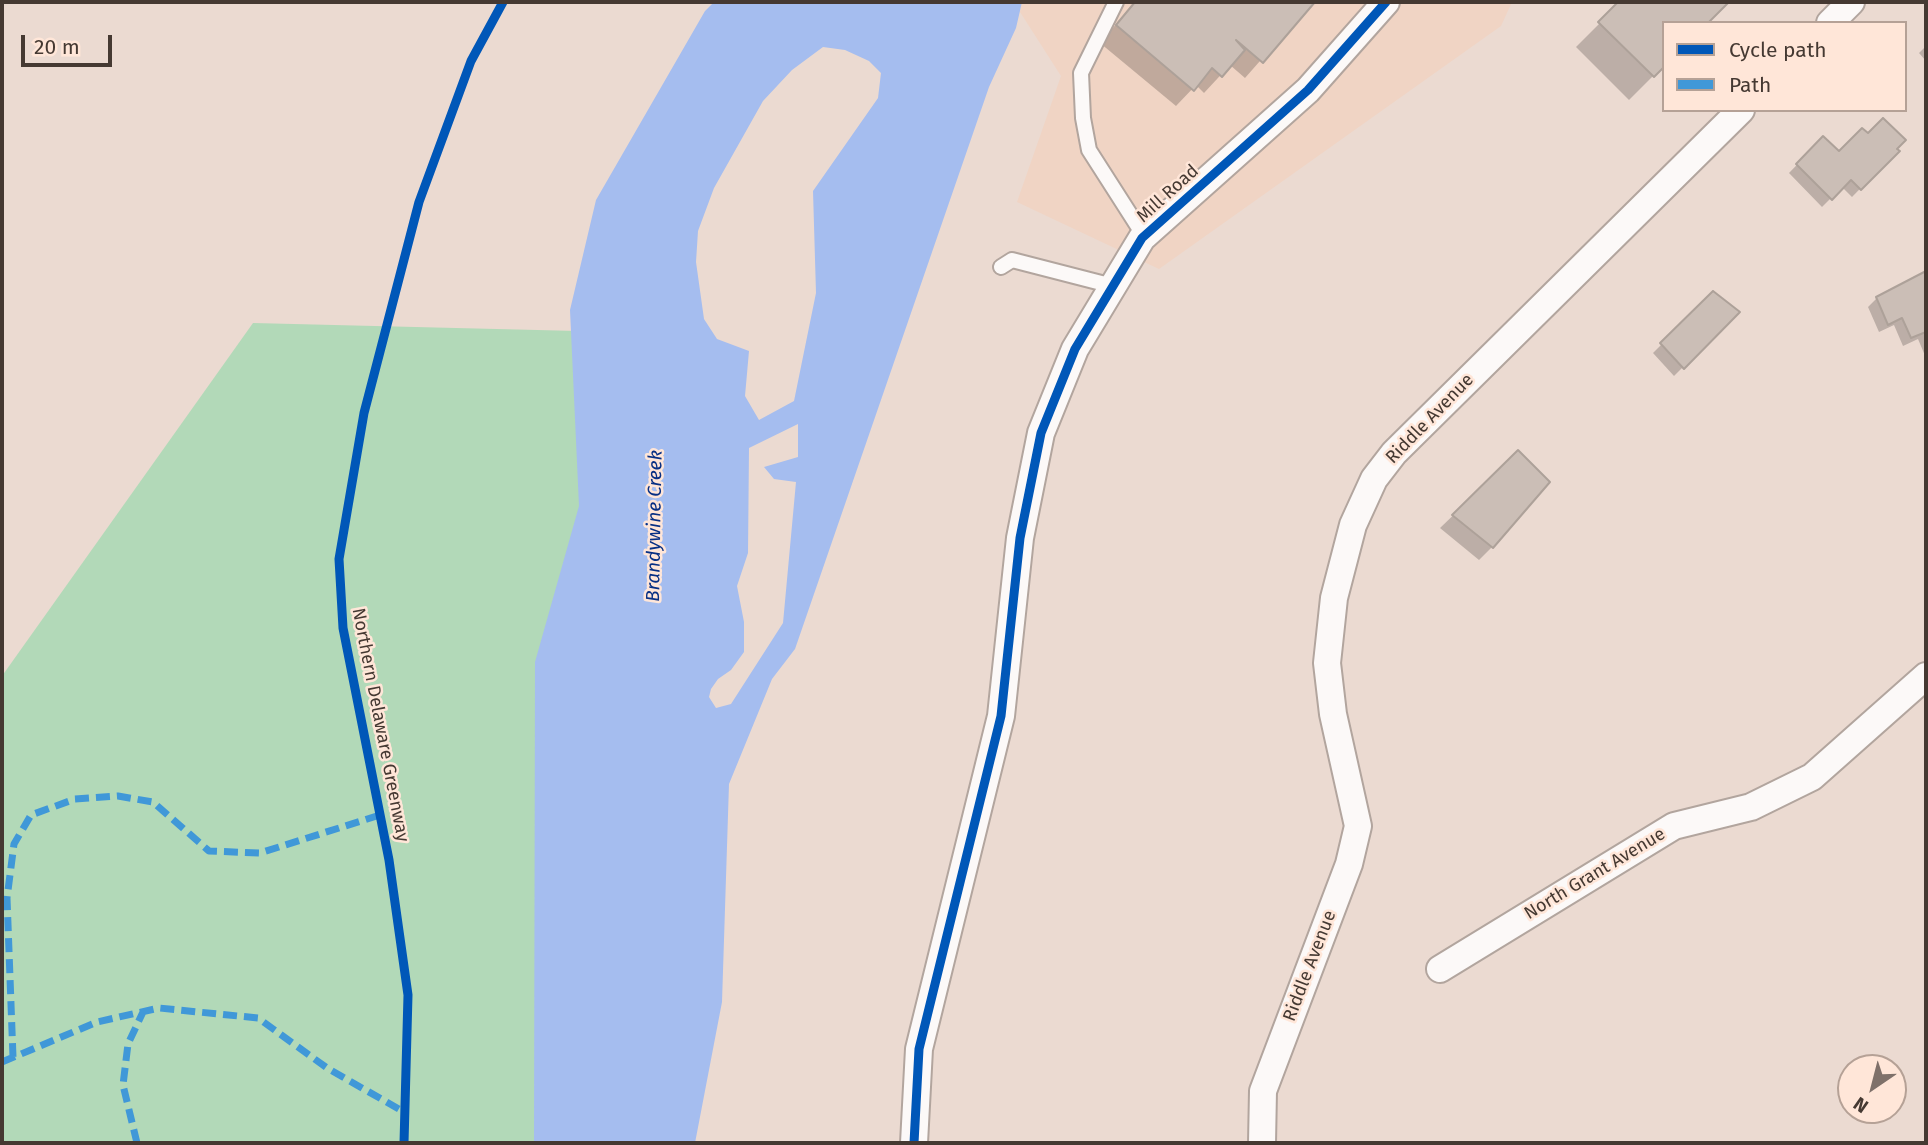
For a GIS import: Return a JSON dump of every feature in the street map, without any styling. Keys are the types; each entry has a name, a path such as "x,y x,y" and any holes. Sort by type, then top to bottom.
{"street":[{"name":"Mill Road","path":"914,1143 919,1049 1001,716 1020,538 1041,433 1075,349 1144,236 1308,90 1386,2"},
{"path":"1832,21 1851,2"},
{"name":"Riddle Avenue","path":"1262,1143 1263,1091 1349,864 1358,826 1333,714 1327,663 1334,598 1353,526 1374,479 1394,453 1739,112"},
{"name":"North Grant Avenue","path":"1440,969 1674,826 1751,807 1812,777 1926,676"}],"lane":[{"path":"1116,2 1081,74 1083,118 1090,150 1144,236"},
{"path":"1001,267 1012,260 1113,286"}],"shaded area":[{"path":"1022,2 1512,2 1501,26 1159,269 1017,202 1061,76 1020,12"}],"green space":[{"path":"253,323 659,333 626,1143 2,1143 2,676"}],"water":[{"name":"Brandywine Creek","path":"714,2 1022,2 1016,28 989,87 795,649 772,679 729,784 722,1002 695,1143 534,1143 535,662 579,506 570,310 596,200 705,11","holes":["823,47 845,50 869,61 881,73 878,98 813,191 816,293 794,401 759,420 745,396 749,351 717,339 704,319 696,262 698,231 714,188 763,101 792,70","798,424 798,457 764,467 774,479 796,482 783,623 731,704 716,708 709,697 711,689 718,679 731,670 744,652 744,622 737,586 748,553 749,448"]}],"building":[{"path":"1135,2 1315,2 1263,63 1236,40 1245,50 1222,77 1212,68 1194,91 1116,25"},
{"path":"1618,2 1729,2 1710,21 1662,21 1662,69 1654,77 1598,22"},
{"path":"1883,118 1906,140 1897,149 1900,151 1861,190 1851,180 1832,200 1796,164 1823,136 1839,151 1862,128 1868,133"},
{"path":"1926,271 1926,332 1911,338 1902,318 1888,325 1876,297"},
{"path":"1713,291 1740,312 1684,369 1660,343"},
{"path":"1518,450 1550,482 1493,548 1452,515"}],"marked path":[{"path":"13,1057 7,898 14,844 31,815 75,799 118,796 153,802 209,851 260,853 380,815"},
{"path":"2,1062 97,1022 159,1008 258,1018 327,1068 404,1112"},
{"path":"137,1143 123,1085 128,1044 143,1012"}],"cycle path":[{"name":"Northern Delaware Greenway","path":"404,1143 408,995 389,860 343,628 339,559 364,413 419,202 471,61 503,2"},
{"path":"914,1143 919,1049 1001,716 1020,538 1041,433 1075,349 1142,238 1308,90 1386,2"}]}
